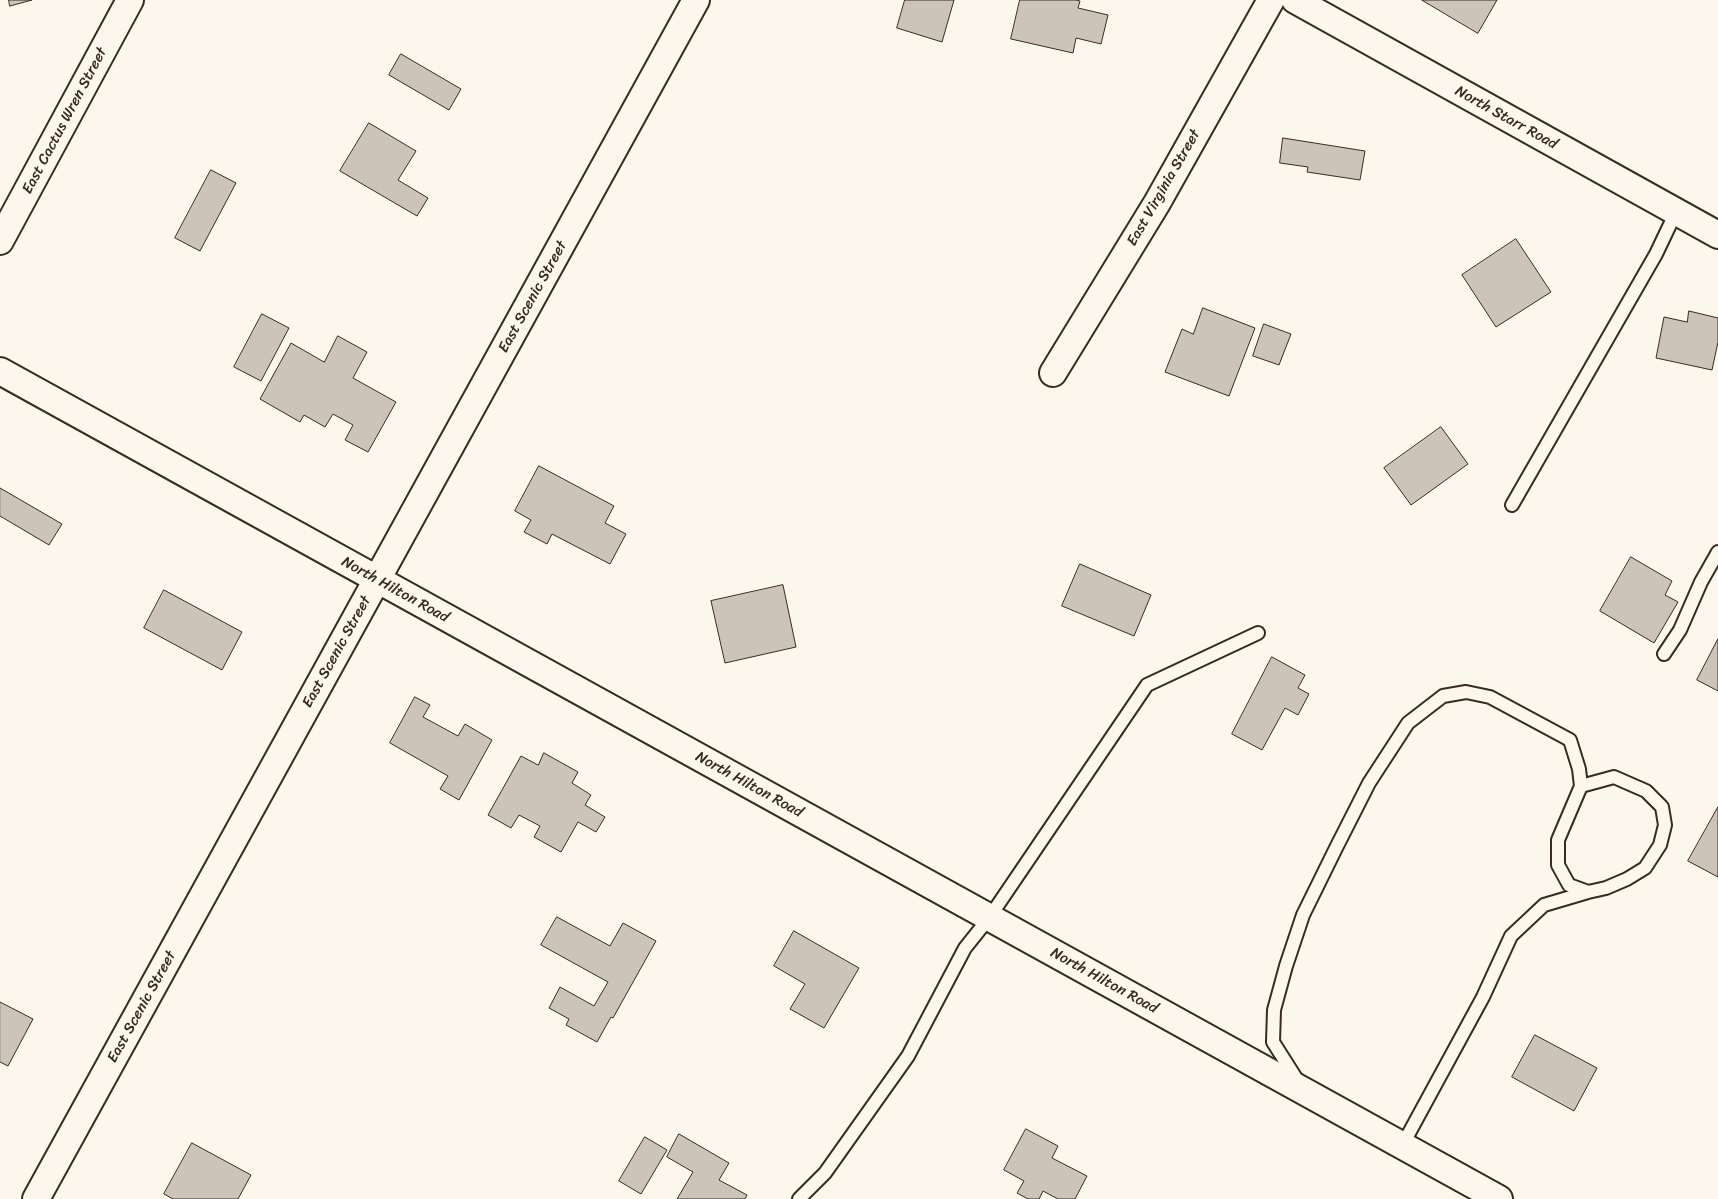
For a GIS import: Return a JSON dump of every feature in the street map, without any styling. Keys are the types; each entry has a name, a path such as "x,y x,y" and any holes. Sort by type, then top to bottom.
{"street":[{"name":"East Cactus Wren Street","path":"0,241 130,0"},
{"name":"East Scenic Street","path":"36,1199 696,0"},
{"name":"East Virginia Street","path":"1053,373 1157,203 1271,0"},
{"name":"North Starr Road","path":"1295,0 1718,235"},
{"name":"North Hilton Road","path":"0,371 1499,1199"}],"lane":[{"path":"1512,505 1656,254 1676,212"},
{"path":"1664,654 1680,630 1701,582 1718,552"},
{"path":"799,1199 825,1174 908,1056 965,948 989,918 1147,685 1258,633"},
{"path":"1304,1091 1273,1042 1274,1010 1286,966 1304,915 1369,783 1408,723 1443,696 1466,692 1490,697 1570,740 1579,769 1581,786 1558,840 1558,865 1569,885 1588,892"},
{"path":"1402,1146 1483,997 1511,936 1544,905 1606,888 1628,879 1645,868 1660,845 1665,825 1662,807 1646,791 1614,777 1581,786"}],"building":[{"path":"9,0 32,0 10,6"},
{"path":"905,0 954,0 942,42 897,28"},
{"path":"1020,0 1076,0 1080,1 1078,8 1108,15 1101,44 1076,38 1073,53 1011,39"},
{"path":"1422,0 1497,0 1478,33"},
{"path":"401,54 461,89 449,110 389,75"},
{"path":"369,123 416,151 398,180 428,198 417,216 340,171"},
{"path":"1283,138 1365,151 1360,180 1307,172 1308,167 1280,163"},
{"path":"211,170 236,183 200,251 175,238"},
{"path":"1516,239 1551,292 1496,327 1462,275"},
{"path":"1203,308 1255,328 1229,396 1165,372 1182,329 1193,334"},
{"path":"1689,311 1718,318 1718,342 1712,370 1656,358 1664,317 1687,322"},
{"path":"262,314 289,328 261,381 234,367"},
{"path":"1264,324 1291,334 1279,365 1253,356"},
{"path":"338,336 367,352 353,378 396,402 368,452 345,440 353,425 333,414 325,427 304,415 300,422 260,399 291,343 324,362"},
{"path":"1441,427 1468,464 1411,505 1384,468"},
{"path":"539,466 614,506 605,523 626,534 610,564 552,534 547,544 524,532 531,520 515,511"},
{"path":"0,488 62,524 49,545 0,516"},
{"path":"1631,557 1672,581 1665,595 1678,602 1654,643 1600,611"},
{"path":"1080,564 1151,595 1134,636 1062,606"},
{"path":"783,585 796,647 725,663 711,601"},
{"path":"164,590 242,632 222,670 144,628"},
{"path":"1718,639 1718,691 1697,680"},
{"path":"1272,657 1305,675 1298,688 1309,694 1298,715 1285,708 1262,750 1232,734"},
{"path":"415,697 430,705 423,717 458,736 465,724 492,740 459,800 440,789 448,776 390,743"},
{"path":"544,753 578,772 572,783 591,795 585,805 605,817 596,832 578,822 561,852 534,837 540,826 519,815 511,828 488,815 521,756 538,765"},
{"path":"1718,807 1718,877 1688,861"},
{"path":"557,917 610,946 623,923 656,941 613,1018 611,1017 597,1042 566,1025 569,1019 549,1008 560,987 594,1006 608,982 541,945"},
{"path":"794,931 859,968 824,1028 790,1009 805,984 774,966"},
{"path":"0,1002 33,1019 8,1066 0,1062"},
{"path":"1535,1035 1597,1068 1574,1111 1512,1077"},
{"path":"1026,1129 1058,1146 1052,1158 1087,1176 1075,1199 1058,1199 1043,1191 1039,1199 1028,1199 1017,1193 1024,1181 1004,1170"},
{"path":"679,1134 729,1163 719,1180 747,1195 745,1199 677,1199 693,1172 667,1157"},
{"path":"645,1137 667,1150 641,1194 619,1181"},
{"path":"192,1143 251,1175 238,1199 173,1199 164,1194"}]}
